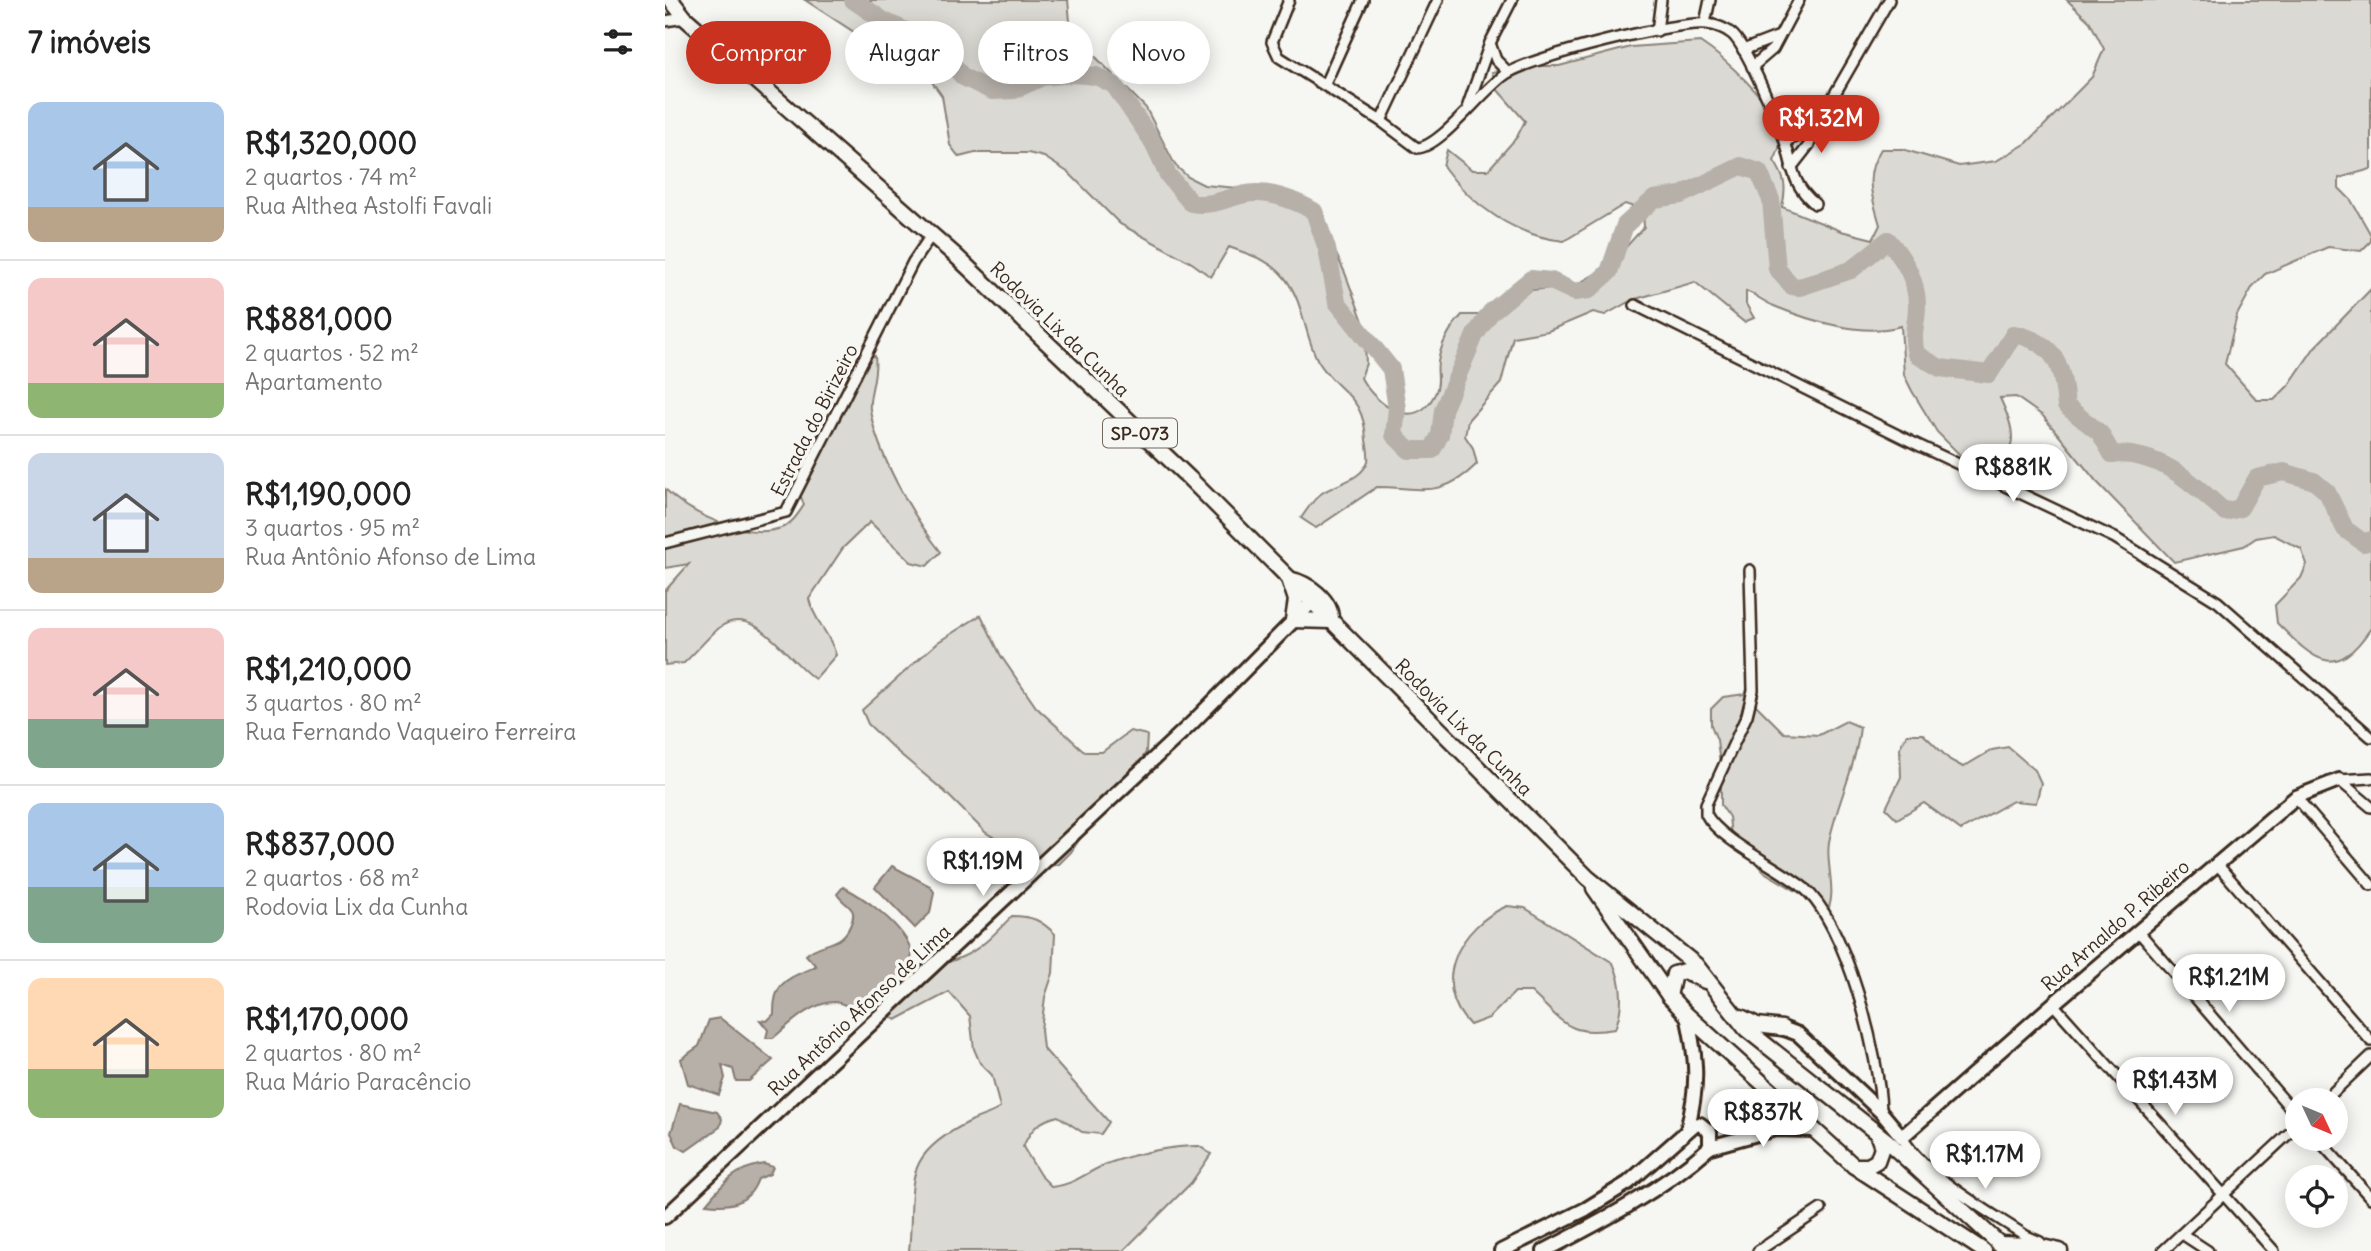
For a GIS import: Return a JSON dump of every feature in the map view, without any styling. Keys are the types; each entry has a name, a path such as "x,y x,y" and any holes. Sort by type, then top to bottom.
{"main road":[{"name":"Rodovia Lix da Cunha","path":"673,3 685,18 932,234 1189,478 1289,579 1303,582 1315,599 1331,613 1331,621 1588,878 1668,941 1712,985 1746,1029 1878,1136 2003,1247"},
{"path":"1289,579 1296,600 1293,620 1331,621"},
{"name":"Rua Antônio Afonso de Lima","path":"665,1217 1192,723 1315,599"},
{"name":"Rua Arnaldo P. Ribeiro","path":"1902,1137 2215,863 2296,797 2339,780"},
{"name":"Rodovia Lix da Cunha","path":"1588,878 1669,996 1687,1015 1854,1166 1984,1251"},
{"path":"1669,996 1674,974 1684,971 1712,985"},
{"path":"1687,1015 1696,1071 1696,1094 1687,1130"},
{"path":"1736,1015 1757,1025 1783,1028 1798,1034 1881,1112 1902,1137"},
{"path":"1779,1058 1775,1037 1783,1028"},
{"path":"1501,1251 1556,1225 1628,1183 1694,1125 1706,1127 1712,1138 1710,1147"},
{"path":"1544,1251 1648,1192 1710,1147 1775,1129 1815,1130"},
{"path":"1854,1166 1868,1166 1877,1161 1882,1147 1878,1136"},
{"path":"2003,1247 2033,1245 2060,1251"}],"street":[{"path":"1289,0 1274,34 1275,52 1381,121 1417,148 1431,145 1508,72 1570,50 1657,31 1705,23 1728,31 1752,67 1803,193 1815,204"},
{"path":"1325,84 1363,0"},
{"path":"1381,121 1438,0"},
{"path":"1466,109 1490,43 1512,0"},
{"path":"1657,31 1661,0"},
{"path":"1705,23 1710,0"},
{"path":"1752,67 1767,57 1799,0"},
{"path":"1791,168 1809,145 1818,123 1889,0"},
{"path":"665,21 685,18"},
{"path":"1743,50 1777,37"},
{"path":"1490,43 1496,60 1508,72"},
{"path":"1784,141 1802,135 1818,123"},
{"name":"Estrada do Birizeiro","path":"665,543 786,512 913,262 932,234"},
{"path":"1635,306 2115,538 2218,602 2371,737"},
{"path":"1750,570 1753,690 1747,715 1706,804 1706,814 1720,830 1805,889 1821,909 1856,990 1872,1048 1881,1112"},
{"name":"Rua Arnaldo P. Ribeiro","path":"2339,780 2371,778"},
{"path":"2339,780 2371,807"},
{"path":"2296,797 2371,885"},
{"path":"2215,863 2371,1041"},
{"path":"2138,931 2285,1102"},
{"path":"2053,1004 2274,1251"},
{"path":"2338,1088 2371,1056"},
{"path":"1902,1137 1910,1151 1989,1212 2026,1236 2060,1251"},
{"path":"2163,1251 2285,1137"},
{"path":"2330,1152 2371,1198"},
{"path":"1758,1251 1821,1209"},
{"path":"2182,1234 2209,1251"}],"shaded area":[{"path":"805,0 1068,0 1070,21 978,21 978,84 1093,84 1093,54 1107,68 1107,84 1122,84 1146,108 1175,165 1188,177 1204,185 1294,193 1319,217 1345,273 1364,324 1366,363 1361,378 1376,398 1396,411 1407,414 1427,406 1435,394 1443,342 1462,315 1495,315 1531,290 1574,286 1609,266 1644,227 1643,210 1625,204 1564,241 1546,238 1528,233 1496,216 1481,206 1454,180 1443,166 1447,150 1472,170 1488,170 1517,137 1525,121 1496,88 1492,72 1527,66 1559,66 1631,47 1700,42 1745,81 1774,117 1781,137 1774,161 1784,183 1782,207 1841,231 1873,239 1880,225 1872,196 1871,178 1875,159 1881,149 1902,149 1959,166 1996,161 2027,143 2092,77 2104,49 2090,22 2067,0 2371,0 2371,169 2339,178 2339,188 2351,200 2371,235 2371,241 2361,251 2328,247 2265,274 2253,286 2237,315 2225,364 2257,400 2274,400 2288,386 2315,347 2371,289 2371,628 2346,655 2335,660 2314,656 2277,623 2275,605 2301,578 2307,564 2301,549 2274,535 2256,538 2244,546 2174,562 2096,481 2043,416 2016,397 2000,398 2011,428 2008,455 1994,473 1978,473 1937,432 1912,391 1904,375 1901,326 1870,330 1837,326 1788,312 1746,291 1746,304 1754,318 1744,322 1695,282 1632,300 1605,315 1593,312 1548,331 1513,337 1501,383 1468,420 1465,436 1473,448 1477,464 1452,483 1441,487 1377,487 1316,528 1301,518 1310,505 1322,493 1360,473 1368,461 1368,453 1360,412 1349,395 1318,361 1296,297 1284,277 1259,258 1229,247 1211,277 1192,263 1120,224 1069,173 1044,157 1028,153 975,153 959,157 950,145 942,96 933,84 964,84 964,21 845,21 845,26"},
{"path":"859,356 875,356 870,409 880,445 897,484 941,552 927,566 911,562 870,522 843,548 809,599 836,655 815,679 770,637 745,622 732,621 719,628 684,663 665,665 665,591 689,564 665,568 665,489 703,515 735,528 767,531 788,524 804,505 792,473 841,399"},
{"path":"981,615 1001,656 1036,707 1085,752 1102,752 1130,731 1147,735 1146,752 1141,761 1112,791 1071,852 1059,864 1043,868 985,832 944,791 868,724 862,710 938,642"},
{"path":"1745,694 1784,733 1819,735 1846,721 1860,727 1855,756 1829,842 1831,899 1825,916 1803,895 1764,872 1731,836 1729,817 1721,805 1721,772 1717,740 1711,725 1711,709 1723,697"},
{"path":"1907,734 1923,734 1950,760 1963,767 1992,750 2008,747 2035,770 2041,783 2036,803 2013,801 1961,830 1924,803 1897,819 1886,808 1901,777 1900,747"},
{"path":"892,866 930,886 934,892 930,913 915,928 875,887"},
{"path":"843,887 861,897 897,928 910,948 911,972 896,986 887,984 855,1008 834,1002 825,1003 801,1015 773,1038 766,1038 768,1030 760,1020 767,1021 774,1014 776,994 780,987 791,978 816,966 806,955 841,938 850,926 853,912 837,894"},
{"path":"1507,906 1525,908 1613,963 1621,996 1615,1029 1576,1029 1559,1019 1531,992 1515,992 1489,1018 1470,1025 1458,1009 1452,992 1451,974 1455,957 1476,927"},
{"path":"1012,916 1036,920 1055,934 1053,973 1045,997 1041,1030 1043,1048 1109,1122 1101,1134 1082,1132 1058,1116 1036,1126 1023,1147 1040,1175 1052,1187 1061,1186 1112,1162 1155,1151 1199,1146 1211,1154 1191,1183 1123,1251 909,1251 912,1189 921,1160 931,1147 947,1134 1000,1108 992,1075 980,1063 974,1049 970,1016 949,992 896,1020 884,1012 892,995 907,976 969,954"},
{"path":"720,1018 773,1060 749,1081 736,1081 733,1069 722,1065 725,1078 719,1095 688,1084 681,1059 699,1046 709,1020"},
{"path":"680,1104 717,1112 722,1119 720,1127 686,1151 677,1146 671,1133"},
{"path":"764,1164 773,1167 770,1174 758,1179 744,1199 731,1204 706,1204 718,1189 738,1173"}],"waterway":[{"path":"853,0 884,21 917,36 942,52 963,77 992,91 1014,90 1042,77 1073,74 1096,76 1114,85 1151,139 1168,175 1191,203 1209,204 1247,194 1264,193 1286,198 1314,211 1327,249 1337,302 1391,369 1397,409 1394,435 1409,450 1432,450 1440,435 1443,410 1475,335 1491,312 1531,279 1551,281 1575,292 1589,290 1609,272 1625,225 1654,199 1681,195 1741,166 1759,172 1771,200 1777,269 1792,286 1800,287 1851,270 1888,240 1904,262 1915,286 1916,354 1940,368 1989,374 2014,334 2029,338 2049,350 2055,359 2066,406 2100,433 2112,454 2129,455 2160,463 2187,479 2225,512 2240,508 2257,478 2284,472 2314,481 2327,492 2345,529 2364,543 2371,540"}]}
